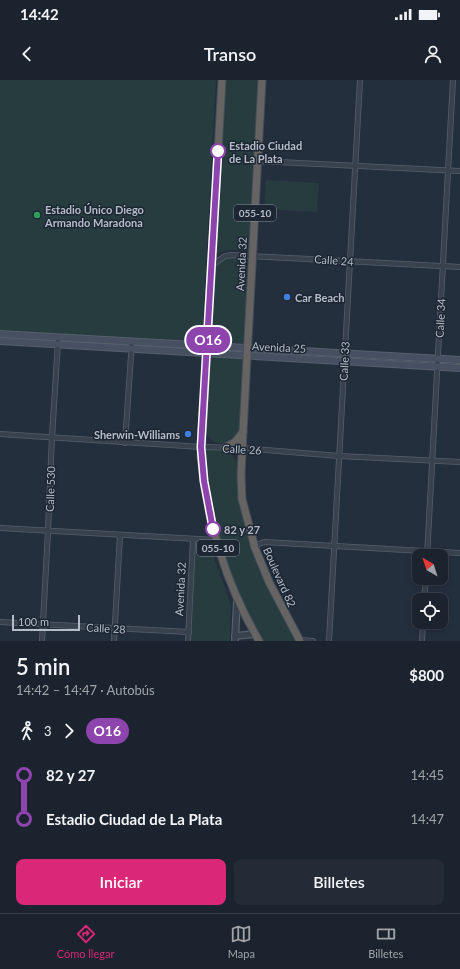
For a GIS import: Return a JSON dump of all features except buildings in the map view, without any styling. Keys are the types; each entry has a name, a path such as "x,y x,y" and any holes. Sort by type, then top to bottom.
{"highway":[{"name":"055-10","path":"222,80 201,447 204,481 216,540 237,600 257,638"},
{"name":"Avenida 32","path":"243,448 262,80"},
{"path":"224,448 235,442 243,432"},
{"name":"Boulevard 82","path":"243,448 241,475 242,499 254,546 269,582 299,641"}],"main road":[{"name":"Avenida 25","path":"0,334 59,341"},
{"name":"Avenida 25","path":"0,341 208,345 460,360"},
{"name":"Avenida 25","path":"132,344 207,353 460,368"}],"street":[{"name":"Calle 33","path":"328,641 360,80"},
{"name":"Calle 34","path":"427,549 453,80"},
{"path":"258,161 460,171"},
{"name":"Calle 24","path":"211,266 225,256 253,255 460,267"},
{"name":"Calle 530","path":"42,641 52,437 59,341"},
{"path":"125,443 132,344"},
{"name":"Calle 26","path":"0,434 125,443 243,448 339,456 460,462"},
{"path":"0,528 216,540"},
{"path":"114,641 120,535"},
{"name":"Avenida 32","path":"188,641 193,539"},
{"path":"254,546 264,542 412,553"},
{"path":"448,553 460,553"},
{"path":"237,600 235,638 257,638"},
{"name":"Calle 28","path":"0,622 189,632"},
{"path":"422,641 423,629"},
{"path":"299,641 313,641"}],"green space":[{"path":"0,80 216,80 202,338 198,342 0,331"},
{"path":"223,80 259,80 249,250 227,250 215,255"},
{"path":"266,180 319,183 317,212 264,209"},
{"path":"233,257 243,262 248,273 245,343 209,342 213,270 221,260"},
{"path":"209,355 243,358 240,428 233,438 223,443 214,442 206,432"},
{"path":"203,449 225,450 232,454 237,462 241,512 256,563 267,587 297,641 261,641 229,571 210,504"},
{"path":"197,543 209,544 231,605 230,641 191,641 194,548"}],"bus line":[{"name":"O16","path":"213,529 204,481 201,447 218,151"}],"place":[{"name":"Estadio Ciudad de La Plata","path":"218,151"},
{"name":"Estadio Único Diego Armando Maradona","path":"37,215"},
{"name":"Car Beach","path":"287,297"},
{"name":"Sherwin-Williams","path":"188,434"},
{"name":"82 y 27","path":"213,529"}]}
